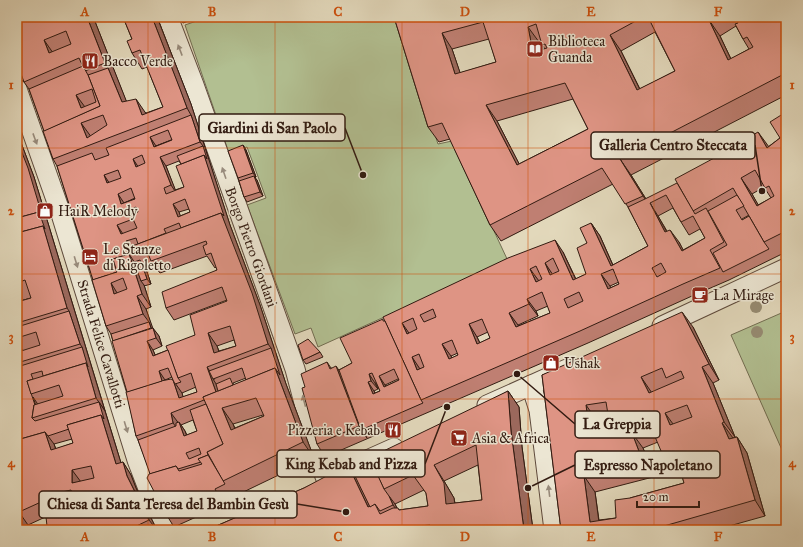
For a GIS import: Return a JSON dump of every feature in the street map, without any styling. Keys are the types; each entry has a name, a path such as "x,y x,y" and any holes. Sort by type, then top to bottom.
{"street":[{"name":"Borgo Pietro Giordani","path":"168,17 194,85 295,369 320,463 319,482 411,440"},
{"name":"Strada Felice Cavallotti","path":"17,89 60,211 136,460 164,530"},
{"path":"646,333 786,268"},
{"path":"475,411 583,362"},
{"path":"531,385 539,410 554,530"}],"green space":[{"path":"208,17 396,17 438,144 452,141 508,261 318,347 311,328 295,334 247,205 266,198 247,147 229,153 185,25"},
{"path":"786,311 786,459 731,335"}],"building":[{"path":"17,17 87,17 105,63 85,71 79,58 24,82 17,63","holes":["66,31 71,44 49,53 44,40"]},
{"path":"123,17 152,17 187,108 53,159 43,131 100,106 88,75 108,68 122,102 136,99 142,115 163,107 140,50 132,53 127,41 132,39","holes":["103,115 107,125 87,138 81,123"]},
{"path":"394,17 436,17 437,19 444,17 643,17 610,35 637,90 675,71 648,17 714,17 709,20 728,60 753,47 747,37 743,39 735,24 738,23 735,17 780,17 786,26 786,73 620,159 643,196 625,204 602,168 490,225 442,123 428,127","holes":["483,22 496,62 455,74 442,33","536,24 542,45 545,44 547,48 533,52 528,27","565,83 588,129 517,165 486,105"]},
{"path":"83,66 100,106 44,131 29,89","holes":["92,89 96,102 81,108 76,95"]},
{"path":"786,112 786,231 764,242 733,188 693,211 675,179 758,132 767,148 780,138 770,122","holes":["755,170 765,188 769,186 774,196 757,206 741,178"]},
{"path":"191,115 200,142 160,157 171,185 164,188 166,194 184,187 176,166 204,155 224,216 221,213 181,228 179,223 164,229 166,233 138,244 136,238 126,241 129,254 113,259 117,272 93,280 57,166 92,153 95,160 109,155 106,148","holes":["168,130 172,140 154,147 150,137","142,155 145,163 136,167 133,159","118,170 121,178 107,183 104,175","131,188 135,199 121,204 118,194","185,199 190,212 178,217 173,204","136,207 138,212 129,215 128,211","133,219 137,228 121,234 117,225"]},
{"path":"19,145 28,168 42,215 39,212 17,218 17,146"},
{"path":"243,145 253,173 238,178 228,151"},
{"path":"203,146 207,159 204,155 181,164 177,156"},
{"path":"254,176 260,192 244,197 239,181"},
{"path":"677,183 695,214 706,208 724,242 710,250 720,268 421,400 383,317 508,258 555,240 573,280 586,274 577,248 587,243 580,228 591,223 611,266 648,246 628,207","holes":["666,195 681,222 693,216 705,238 682,251 670,230 665,232 650,203","553,258 559,271 550,275 545,263","661,263 666,272 657,277 652,268","536,266 542,279 536,282 530,269","613,269 619,284 608,289 601,274","542,292 550,313 516,327 509,313 529,304 527,299","579,292 583,301 568,308 564,299","433,309 436,317 424,322 420,315","413,318 417,329 407,334 402,323","482,319 490,338 477,344 469,324","452,340 458,355 449,359 442,344","419,354 424,367 417,370 412,357"]},
{"path":"737,195 744,206 736,210 742,220 749,216 769,249 723,272 713,253 727,245 708,211"},
{"path":"39,212 45,229 43,226 17,233 17,218"},
{"path":"221,213 252,293 268,344 207,367 216,392 203,397 204,400 171,413 173,423 136,436 126,392 171,379 173,380 179,398 197,392 191,373 178,378 166,346 195,335 190,315 227,301 222,287 166,308 162,292 217,270 211,253 206,255 203,246 207,244 206,241 151,261 147,251 129,254 127,248","holes":["230,326 236,346 214,353 208,333"]},
{"path":"43,226 67,308 17,323 17,302 31,298 25,280 17,283 17,233"},
{"path":"129,254 142,294 137,296 143,314 106,326 92,280 117,272 113,259","holes":["123,278 127,289 114,294 111,283"]},
{"path":"140,260 147,279 141,281 134,262"},
{"path":"69,311 80,344 17,363 17,347 18,352 40,345 36,332 17,338 17,327"},
{"path":"682,312 709,364 702,367 724,422 722,423 729,439 737,437 755,500 650,530 561,530 542,375","holes":["662,368 666,378 681,371 684,378 649,393 641,377","606,402 611,433 590,436 586,405","687,405 692,417 670,425 665,413","650,425 664,458 676,455 684,483 630,498 615,500 616,518 590,522 584,476 646,461 643,452 640,454 632,433"]},
{"path":"383,319 423,403 361,430 339,370 352,363 340,338","holes":["394,369 399,380 384,387 379,376","372,373 380,391 373,394 368,382 371,381 369,374"]},
{"path":"149,322 151,328 113,341 111,334"},
{"path":"153,328 156,338 147,341 153,356 168,350 178,378 181,382 175,384 168,368 159,371 162,381 127,392 112,341"},
{"path":"308,339 320,352 303,360 298,345"},
{"path":"82,347 88,367 86,363 43,376 42,371 31,374 33,379 27,381 35,405 32,418 35,421 99,402 104,419 101,415 67,425 69,429 48,436 45,432 17,440 17,427 19,427 17,421 17,367"},
{"path":"271,348 280,375 275,368 246,380 242,368 213,379 209,371"},
{"path":"327,362 330,369 336,366 359,426 317,444 302,388 305,387 301,374"},
{"path":"86,363 96,398 32,418 34,405 63,396 59,385 31,394 27,381"},
{"path":"275,368 303,442 223,481 207,452 223,444 203,397","holes":["256,398 264,416 231,430 222,408"]},
{"path":"230,378 233,385 218,391 216,384"},
{"path":"508,391 511,431 524,530 430,530 430,525 408,527 409,530 207,530 304,488 336,471 338,472 349,467 368,507 375,504 380,514 393,508 398,508 399,510 428,506 426,493 413,475 384,489 369,458","holes":["476,445 482,500 446,504 444,483 434,465"]},
{"path":"206,404 223,444 207,452 208,455 198,459 201,462 178,469 176,466 150,474 138,440 176,426 176,423 179,422 184,436 197,431 190,410","holes":["199,448 201,454 189,459 186,453"]},
{"path":"101,415 116,464 123,462 127,476 149,520 128,530 38,530 47,526 46,517 55,514 52,497 19,512 21,529 24,528 25,530 17,530 17,470 19,469 17,461 17,440 45,432 51,450 73,443 67,425","holes":["91,466 94,478 72,483 72,470","71,490 75,504 66,508 62,492","118,496 122,507 108,509 106,497"]},
{"path":"208,455 225,484 215,489 216,491 166,514 147,478 149,474 176,466 179,471 202,464 198,459"},
{"path":"373,465 393,505 380,511 375,504 370,507 354,474"}],"place":[{"name":"Biblioteca Guanda","path":"535,49"},
{"name":"Bacco Verde","path":"90,61"},
{"name":"Giardini di San Paolo","path":"363,175"},
{"name":"Galleria Centro Steccata","path":"762,191"},
{"name":"HaiR Melody","path":"45,211"},
{"name":"Le Stanze di Rigoletto","path":"90,257"},
{"name":"La Mirage","path":"700,295"},
{"name":"Ushak","path":"551,363"},
{"name":"La Greppia","path":"517,374"},
{"name":"King Kebab and Pizza","path":"447,407"},
{"name":"Pizzeria e Kebab","path":"393,430"},
{"name":"Asia & Africa","path":"459,438"},
{"name":"Espresso Napoletano","path":"528,488"},
{"name":"Chiesa di Santa Teresa del Bambin Gesù","path":"346,512"}]}
